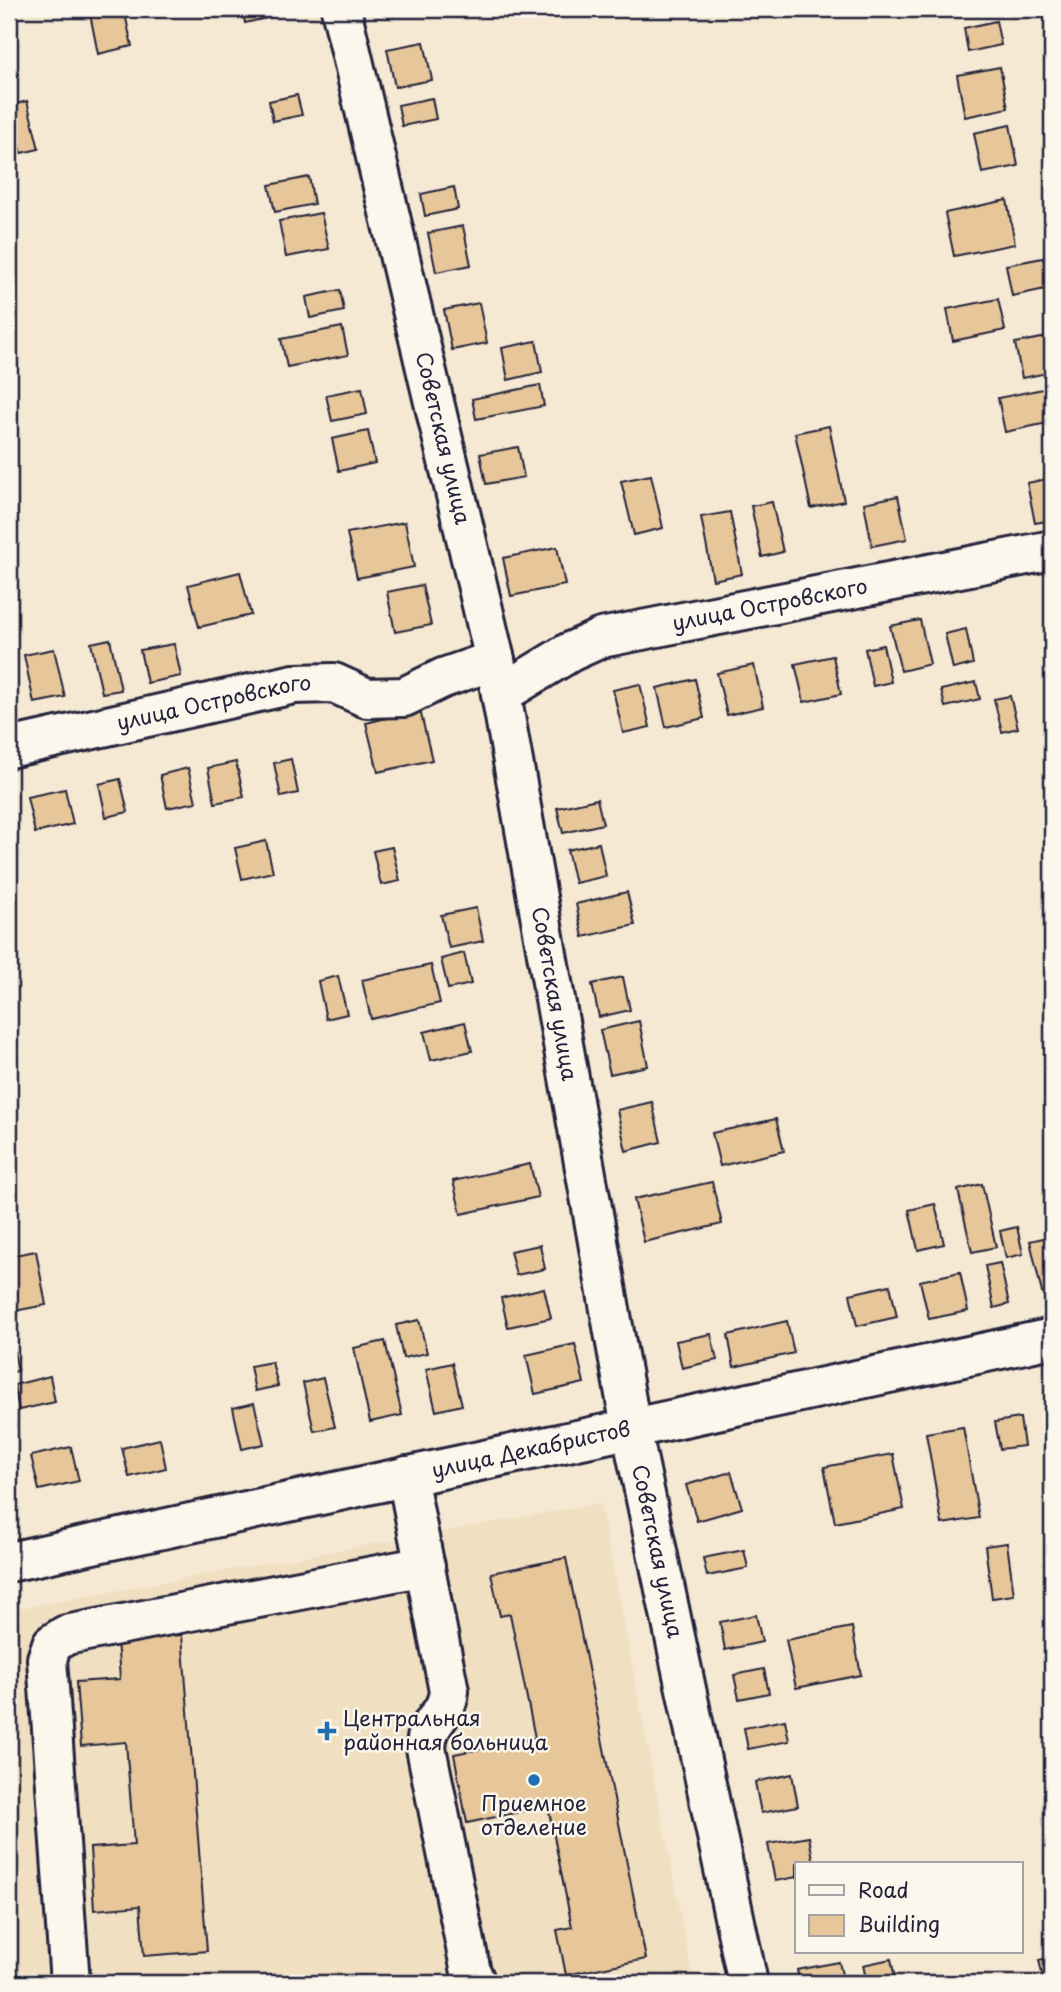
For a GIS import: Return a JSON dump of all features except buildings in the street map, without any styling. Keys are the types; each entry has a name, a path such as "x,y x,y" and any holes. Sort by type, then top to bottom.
{"street":[{"name":"Советская улица","path":"341,9 498,677 631,1428 744,1983"},
{"name":"улица Островского","path":"9,748 294,684 334,683 367,698 404,697 443,678 498,677 570,652 601,638 1052,550"},
{"name":"улица Декабристов","path":"9,1562 1052,1338"},
{"path":"407,1476 449,1691 448,1704 427,1732 426,1748 471,1972 476,1983"},
{"path":"70,1983 47,1660 52,1644 66,1635 425,1566"}],"shaded area":[{"name":"Центральная районная больница","path":"600,1503 694,1983 19,1983 9,1853 9,1610"}],"place":[{"name":"Центральная районная больница","path":"327,1731"},
{"name":"Приемное отделение","path":"534,1780"}]}
